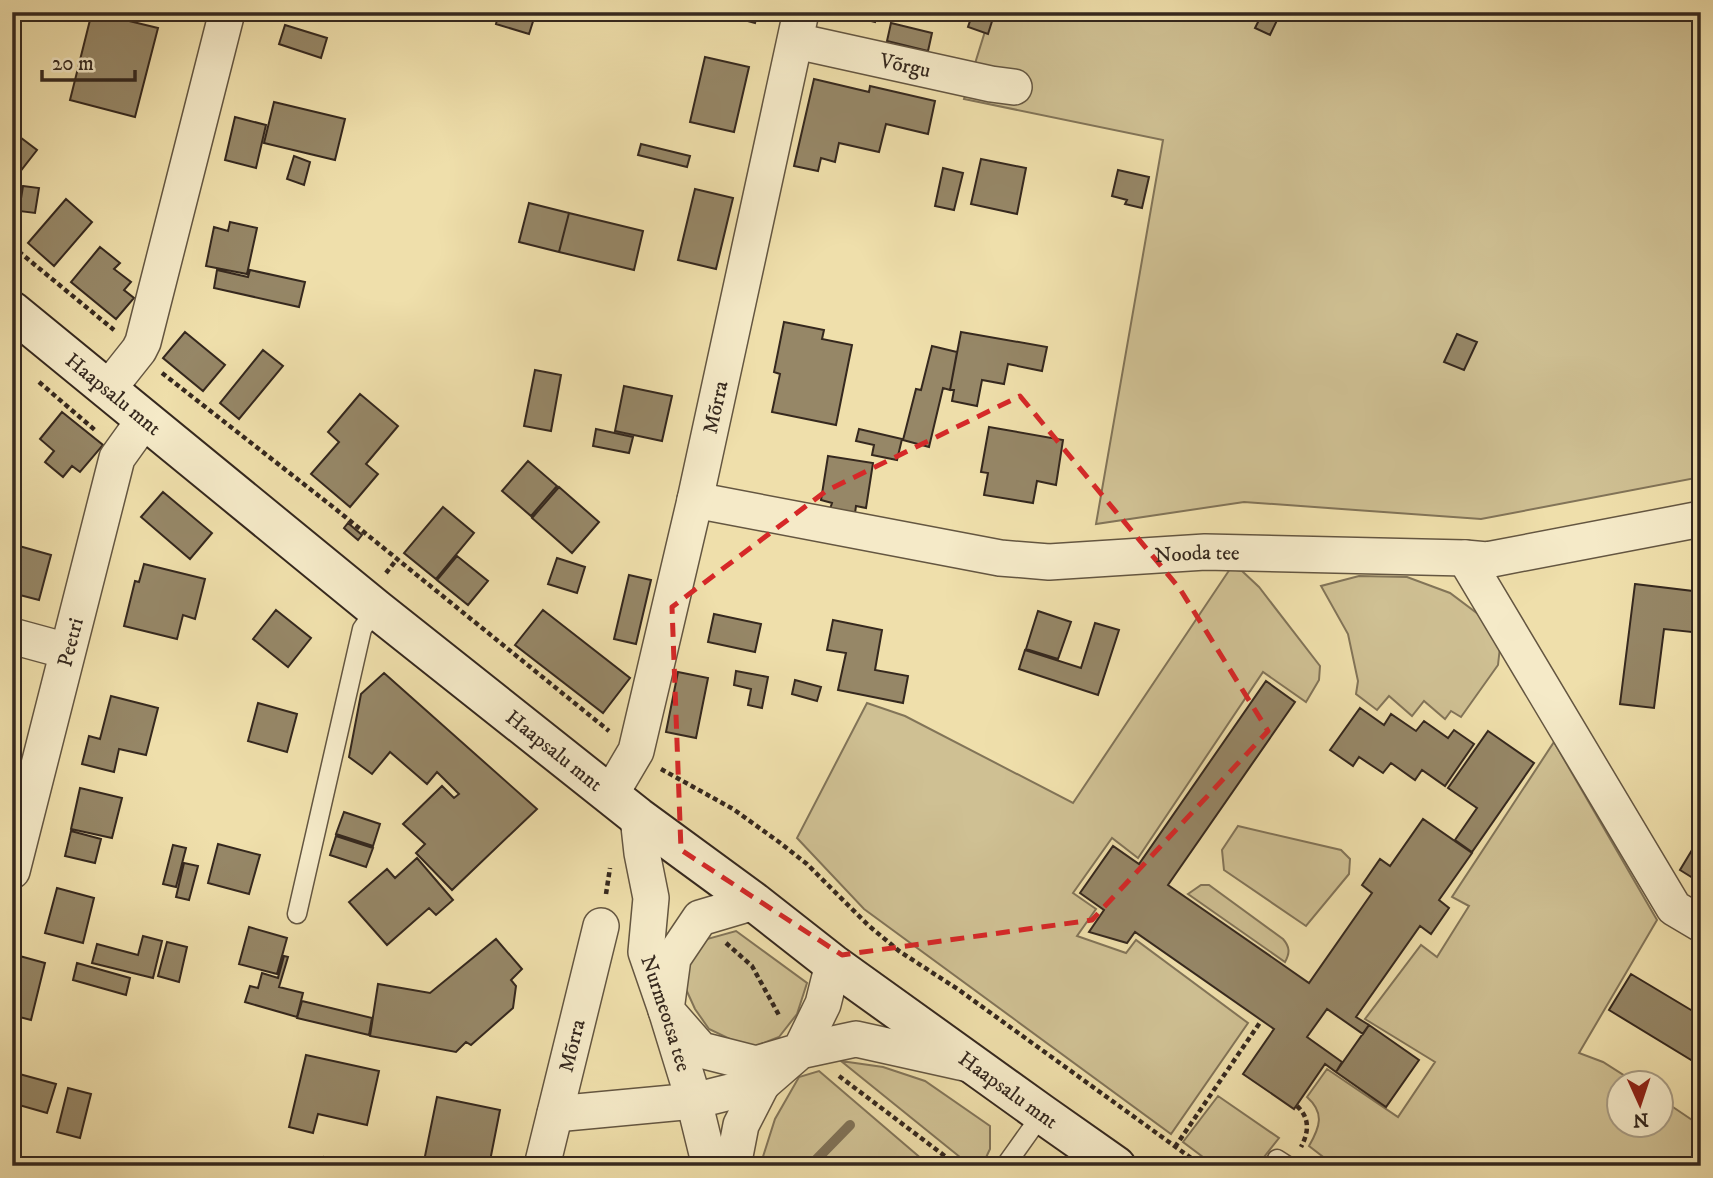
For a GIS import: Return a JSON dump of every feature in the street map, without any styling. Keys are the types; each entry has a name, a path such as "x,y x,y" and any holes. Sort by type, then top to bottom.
{"main road":[{"name":"Haapsalu mnt","path":"12,311 145,419 381,591 624,806 833,964 1116,1166"}],"street":[{"path":"108,389 143,342 227,12"},
{"name":"Võrgu","path":"799,27 991,83 1014,87"},
{"name":"Mõrra","path":"624,806 695,500 799,27"},
{"name":"Peetri","path":"12,871 117,458 145,419"},
{"name":"Nooda tee","path":"695,500 1000,558 1049,562 1205,552 1488,560 1701,519"},
{"path":"1465,558 1674,908 1701,924"},
{"path":"12,636 67,651"},
{"name":"Nurmeotsa tee","path":"624,806 642,853 651,898 646,952 694,1101 710,1166"},
{"path":"754,902 700,918 673,958 666,1010 701,1051 756,1064 856,1039 973,1065"},
{"name":"Mõrra","path":"542,1166 601,926"},
{"path":"733,1166 741,1125 762,1084 800,1052 823,1004 833,964"},
{"path":"555,1114 694,1101 762,1084"}],"lane":[{"path":"297,914 362,629 381,591"},
{"path":"1005,1166 1042,1114"}],"path":[{"path":"12,246 139,350 159,370 334,507 594,721 636,751"},
{"path":"381,591 397,559"},
{"path":"668,774 733,809 770,836 807,864 868,925 899,951 959,990 1202,1166"},
{"path":"601,926 610,866"},
{"path":"1175,1147 1261,1021"},
{"path":"1287,1160 1306,1138 1308,1125 1304,1113 1297,1106"}],"highlighted area":[{"path":"1020,396 1180,589 1268,731 1092,920 842,955 681,850 672,607 826,491"}],"shaded area":[{"path":"991,12 1701,12 1701,477 1481,519 1244,502 1096,524 1163,140 964,99"},
{"path":"1230,569 1242,571 1259,587 1320,666 1319,680 1306,702 1263,672 1138,858 1112,838 1073,893 1096,909 1077,936 1126,953 1136,940 1248,1023 1171,1134 864,909 797,838 867,703 905,716 1073,803"},
{"path":"1359,576 1407,577 1450,593 1478,614 1500,647 1498,665 1461,717 1451,711 1445,719 1424,701 1412,716 1389,696 1377,710 1356,694 1358,681 1348,634 1321,586"},
{"path":"1554,742 1657,920 1579,1053 1616,1070 1604,1070 1604,1140 1674,1140 1674,1108 1701,1126 1701,1166 1335,1166 1309,1146 1319,1120 1313,1103 1307,1097 1327,1069 1398,1117 1435,1062 1365,1019 1421,945 1437,957 1469,906 1452,897"},
{"path":"1238,826 1341,850 1350,859 1349,874 1306,926 1224,870 1222,850"},
{"path":"1201,885 1209,885 1283,939 1288,950 1285,962 1188,894"},
{"path":"736,931 807,983 797,1014 779,1037 756,1046 736,1042 709,1029 695,1009 685,987 689,964 707,939"},
{"path":"841,1061 883,1067 925,1081 990,1126 990,1149 982,1166 971,1166"},
{"path":"819,1071 930,1166 760,1166 775,1119 799,1077"},
{"path":"1218,1096 1279,1138 1257,1166 1215,1166 1183,1142"}],"building":[{"path":"92,12 158,28 135,117 70,100"},
{"path":"499,12 536,12 529,34 496,24"},
{"path":"715,12 758,12 755,23"},
{"path":"836,12 877,12 875,22"},
{"path":"973,12 994,15 988,34 968,27"},
{"path":"1263,12 1281,12 1270,35 1255,28"},
{"path":"891,23 932,33 928,51 887,41"},
{"path":"285,25 327,38 321,58 279,44"},
{"path":"705,57 749,67 734,132 690,122"},
{"path":"814,79 869,92 870,86 935,101 928,134 886,124 879,152 839,143 835,162 821,158 818,171 794,166"},
{"path":"274,102 345,119 335,160 264,143"},
{"path":"235,117 266,125 256,168 225,160"},
{"path":"12,131 37,150 12,182"},
{"path":"641,144 690,156 687,167 638,155"},
{"path":"294,156 310,162 304,185 287,179"},
{"path":"981,159 1026,168 1017,214 971,204"},
{"path":"943,168 963,173 954,210 935,206"},
{"path":"1118,170 1149,177 1142,208 1125,204 1127,200 1112,196"},
{"path":"23,186 39,188 35,213 19,211"},
{"path":"695,189 733,198 716,269 678,260"},
{"path":"66,199 92,222 54,266 28,243"},
{"path":"529,203 569,213 559,252 519,242"},
{"path":"569,213 643,231 634,270 559,252"},
{"path":"230,222 257,228 247,274 206,266 214,227 228,231"},
{"path":"100,247 120,263 114,269 131,282 124,290 134,298 116,319 71,282"},
{"path":"217,270 248,277 250,270 305,282 299,307 214,288"},
{"path":"784,322 824,330 822,339 852,345 836,425 772,412 780,374 774,372"},
{"path":"185,332 225,365 203,391 163,358"},
{"path":"961,332 1047,347 1042,371 1008,364 1004,384 982,380 977,406 952,401 954,390 950,390"},
{"path":"1457,334 1477,342 1464,370 1444,362"},
{"path":"932,346 957,352 950,390 943,388 929,447 903,440 916,389 921,390"},
{"path":"263,350 283,366 239,419 220,403"},
{"path":"535,370 561,375 551,431 524,426"},
{"path":"624,386 672,396 662,441 615,431"},
{"path":"360,394 398,426 366,464 378,474 350,507 311,474 339,442 328,432"},
{"path":"62,412 103,445 80,472 72,466 63,477 45,462 54,451 40,439"},
{"path":"989,427 1063,440 1056,485 1037,481 1033,503 984,495 988,473 981,472"},
{"path":"596,429 633,437 629,453 593,446"},
{"path":"859,429 902,439 897,460 872,455 874,445 856,441"},
{"path":"828,456 873,463 866,508 856,506 855,513 830,509 832,503 821,500"},
{"path":"528,461 557,486 531,516 502,491"},
{"path":"559,487 599,522 572,553 532,518"},
{"path":"163,492 212,533 190,559 141,517"},
{"path":"443,507 474,533 436,579 404,553"},
{"path":"348,523 362,535 358,540 344,528"},
{"path":"12,544 51,555 39,600 12,593"},
{"path":"457,556 488,581 468,605 437,580"},
{"path":"557,558 585,567 577,593 548,584"},
{"path":"144,564 205,579 195,619 183,615 177,639 124,626 135,581 139,582"},
{"path":"629,575 651,580 636,644 614,639"},
{"path":"1635,584 1701,592 1701,633 1664,629 1654,708 1620,704"},
{"path":"276,610 311,638 288,667 253,639"},
{"path":"543,610 630,678 603,713 515,645"},
{"path":"1038,611 1071,622 1058,659 1026,649"},
{"path":"714,614 761,624 755,652 708,642"},
{"path":"833,620 882,630 875,670 908,676 903,703 838,690 846,653 827,650"},
{"path":"1095,623 1119,630 1098,695 1019,669 1025,650 1081,668"},
{"path":"736,671 768,677 762,708 748,705 751,689 734,685"},
{"path":"678,672 708,678 696,738 666,732"},
{"path":"384,673 537,809 452,890 416,853 425,844 403,824 442,786 454,798 459,794 437,772 427,784 390,752 372,774 349,757 361,694"},
{"path":"795,680 821,687 817,701 792,694"},
{"path":"1266,681 1295,702 1168,885 1309,983 1372,893 1362,885 1380,859 1390,866 1423,819 1472,853 1439,900 1449,908 1431,934 1420,926 1356,1017 1369,1025 1363,1034 1327,1009 1307,1037 1342,1062 1336,1072 1325,1064 1294,1109 1243,1074 1274,1029 1135,932 1127,943 1089,932 1104,910 1080,893 1113,846 1139,864"},
{"path":"111,696 158,708 146,755 119,749 114,772 82,764 89,736 100,739"},
{"path":"258,703 297,714 287,752 248,741"},
{"path":"1360,708 1384,725 1391,714 1416,731 1424,721 1448,738 1454,730 1474,744 1445,786 1422,770 1415,780 1391,763 1383,773 1359,757 1353,766 1330,750"},
{"path":"1488,731 1534,763 1472,852 1455,840 1477,808 1448,788"},
{"path":"80,788 122,798 112,838 71,829"},
{"path":"344,812 380,824 373,846 336,834"},
{"path":"71,831 101,839 95,863 65,856"},
{"path":"1701,835 1701,883 1680,870"},
{"path":"336,836 373,848 366,867 330,855"},
{"path":"218,844 260,855 249,894 208,883"},
{"path":"173,845 186,848 176,887 163,884"},
{"path":"417,858 453,900 436,915 429,908 387,945 349,902 387,869 395,878"},
{"path":"184,863 198,866 189,900 176,897"},
{"path":"57,888 94,898 83,943 45,933"},
{"path":"249,927 287,938 277,974 239,964"},
{"path":"143,936 162,941 153,978 92,963 97,944 138,955"},
{"path":"496,939 522,969 511,980 516,986 513,1008 471,1045 466,1042 456,1052 370,1036 378,984 430,993"},
{"path":"167,942 187,947 179,982 158,976"},
{"path":"16,955 45,963 31,1020 12,1015 12,971"},
{"path":"284,956 288,957 279,987 303,993 297,1017 245,1002 250,986 258,988 262,973 278,978"},
{"path":"77,963 130,978 126,995 73,980"},
{"path":"1631,974 1701,1016 1701,1066 1609,1010"},
{"path":"302,1001 372,1018 369,1035 297,1018"},
{"path":"1369,1025 1419,1060 1386,1107 1336,1072"},
{"path":"306,1055 379,1071 367,1125 318,1114 313,1133 289,1127"},
{"path":"12,1072 56,1084 47,1113 12,1103"},
{"path":"68,1088 91,1094 80,1138 57,1132"},
{"path":"437,1097 500,1110 489,1166 423,1166"},
{"path":"324,1157 345,1161 344,1166 322,1166"}],"waterway":[{"path":"810,1166 850,1125"}]}
